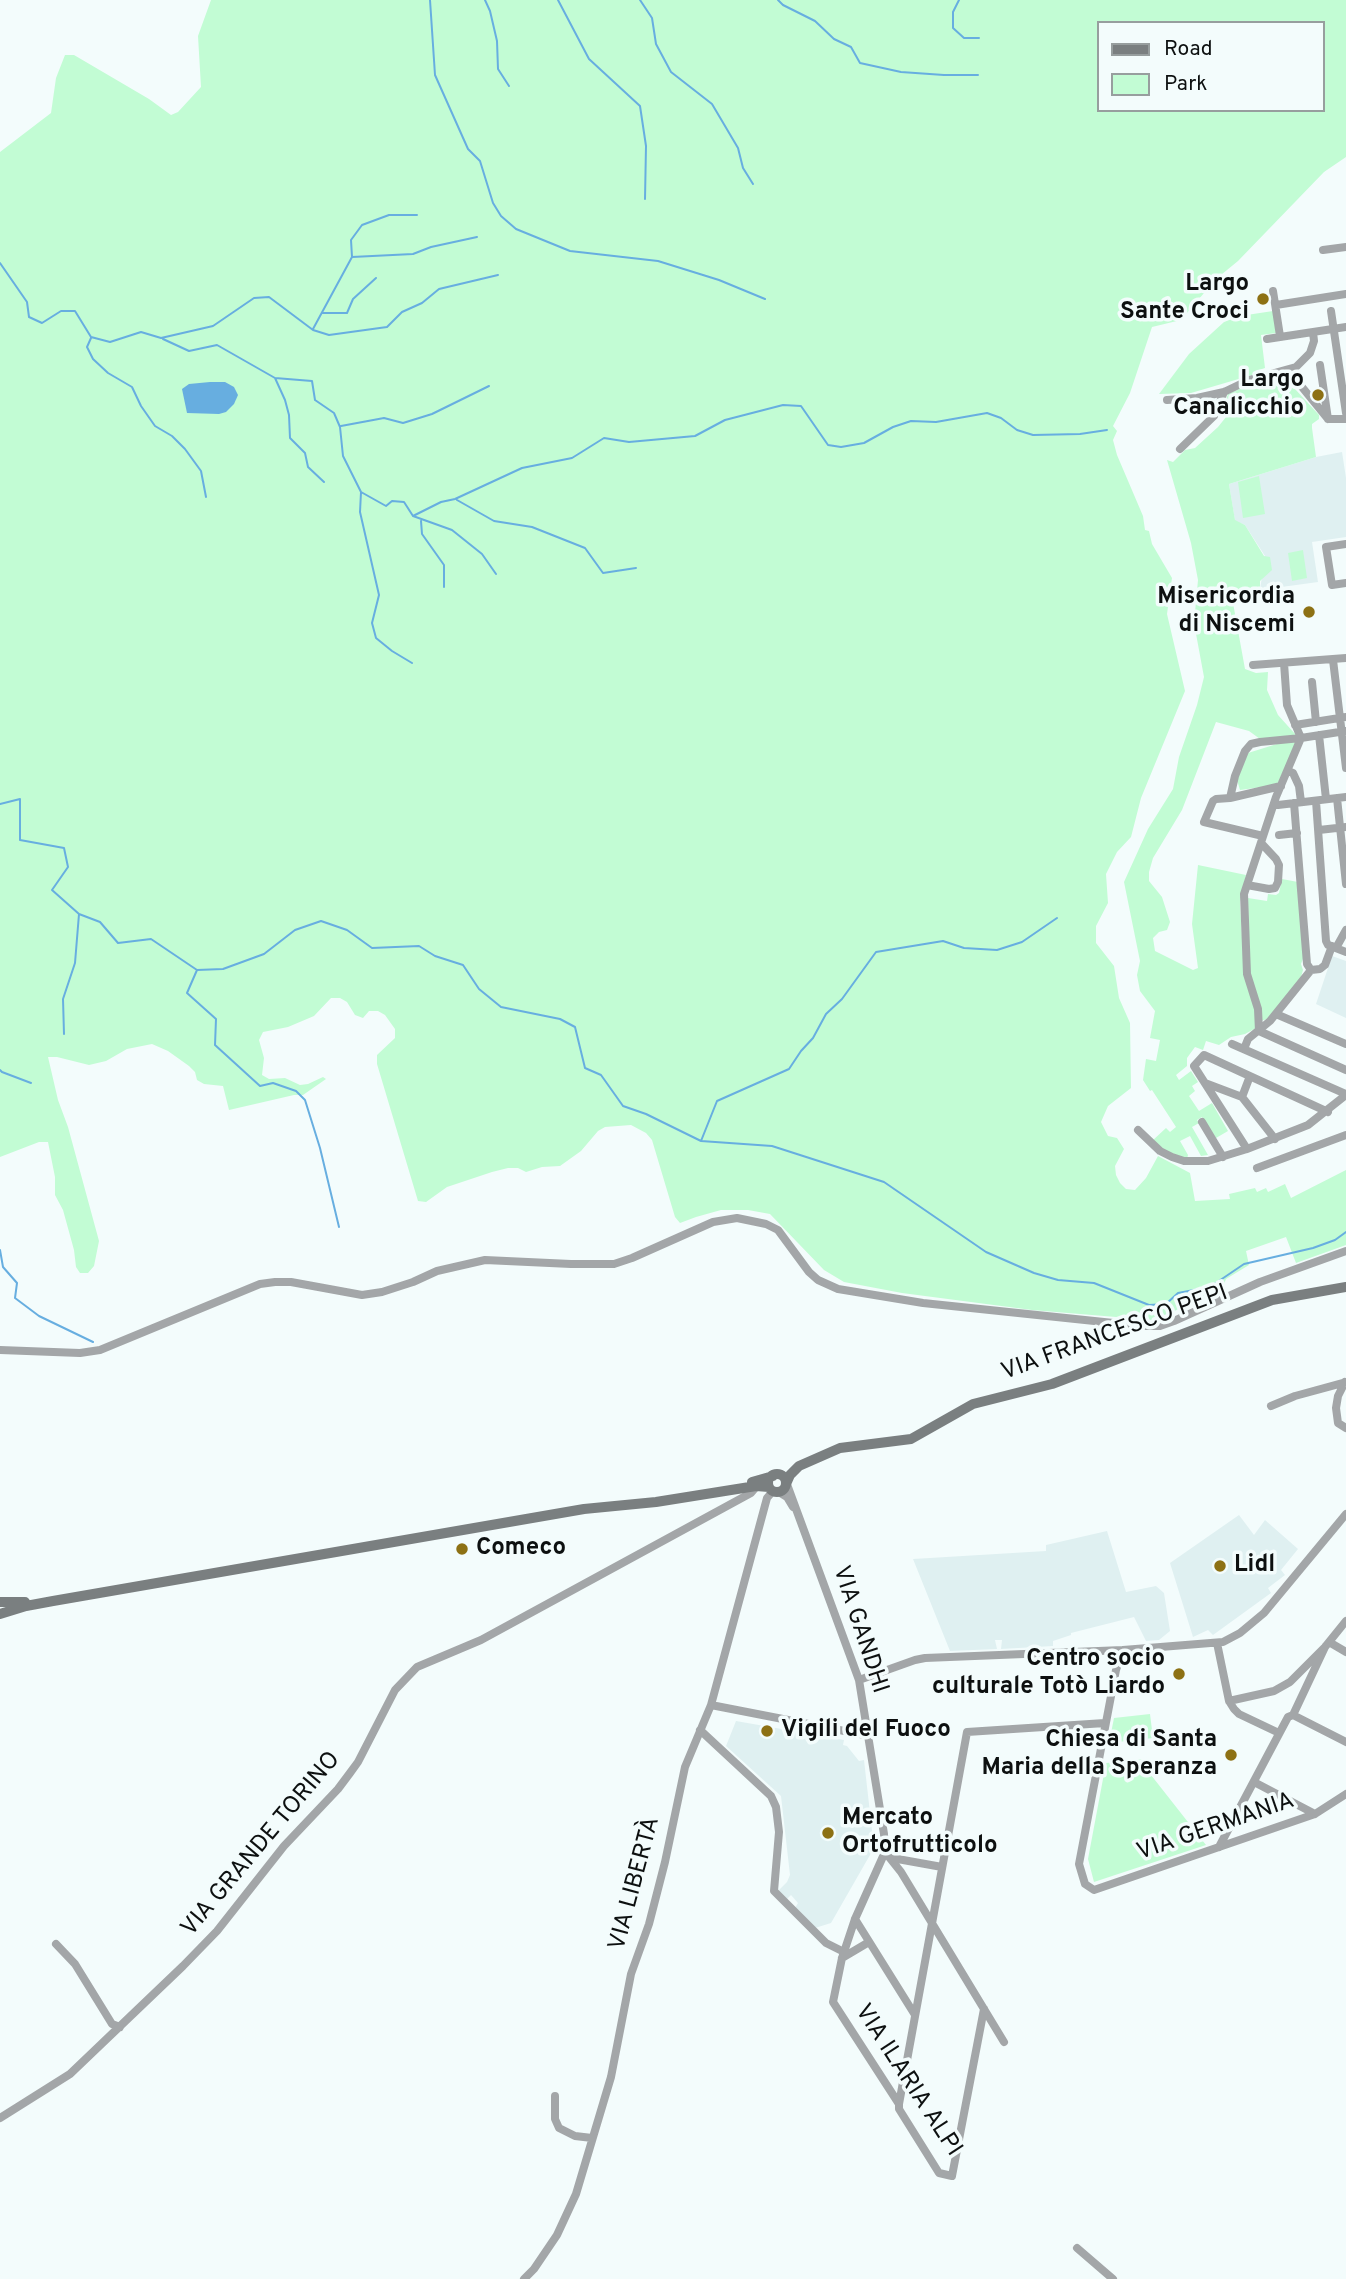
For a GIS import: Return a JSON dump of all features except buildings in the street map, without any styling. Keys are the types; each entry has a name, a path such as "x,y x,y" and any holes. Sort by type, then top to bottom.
{"main road":[{"name":"VIA FRANCESCO PEPI","path":"776,1484 803,1460 859,1445 911,1439 973,1404 1052,1384 1272,1300 1346,1287"},
{"path":"716,1493 776,1484"},
{"path":"0,1614 53,1601 584,1509 656,1502 776,1484"},
{"path":"0,1602 53,1601"}],"street":[{"path":"1323,250 1346,247"},
{"path":"1273,292 1280,336"},
{"path":"1277,307 1346,294"},
{"path":"1331,311 1334,329 1341,345 1346,413"},
{"path":"1267,338 1346,327"},
{"path":"1167,400 1197,398 1307,364 1314,341 1313,331"},
{"path":"1320,365 1328,419"},
{"path":"1286,371 1328,419"},
{"path":"1180,449 1214,416 1224,391"},
{"path":"1328,419 1346,419"},
{"path":"1346,544 1326,547 1332,585 1346,583"},
{"path":"1252,666 1346,658"},
{"path":"1333,660 1343,718 1346,768"},
{"path":"1259,1031 1258,1009 1247,974 1244,894 1281,786 1301,738 1287,705 1284,663"},
{"path":"1312,682 1317,722"},
{"path":"1295,725 1343,718"},
{"path":"1230,798 1235,776 1245,751 1251,744 1344,731"},
{"path":"1319,735 1319,830 1326,940 1328,945 1346,952"},
{"path":"1288,771 1293,773 1299,786 1297,833 1307,964 1311,970"},
{"path":"1247,885 1275,888 1279,865 1276,859 1262,840 1204,822 1216,799 1281,786"},
{"path":"1279,805 1342,798 1346,884"},
{"path":"1319,830 1343,827"},
{"path":"1279,835 1297,833"},
{"path":"1244,1049 1248,1039 1276,1014 1311,970 1325,965 1346,930"},
{"path":"1276,1014 1346,1044"},
{"path":"1259,1031 1346,1070"},
{"path":"1138,1130 1160,1151 1172,1157 1196,1162 1223,1157 1308,1125 1328,1112 1346,1095 1232,1044"},
{"path":"1247,1149 1194,1066 1204,1055 1328,1112"},
{"path":"1241,1097 1250,1076"},
{"path":"1205,1083 1241,1097 1275,1139"},
{"path":"1202,1122 1223,1157"},
{"path":"1257,1168 1346,1135"},
{"path":"0,1350 80,1353 100,1350 260,1284 291,1282 362,1295 382,1292 437,1271 485,1260 614,1264 713,1222 737,1219 766,1223 778,1230 809,1272 818,1280 838,1289 923,1303 1142,1326 1160,1326 1260,1282 1346,1251"},
{"path":"1271,1406 1346,1382"},
{"path":"1346,1382 1335,1408 1338,1423 1346,1428"},
{"name":"VIA GRANDE TORINO","path":"0,2118 70,2074 217,1931 284,1846 338,1789 358,1762 395,1690 416,1667 463,1649 731,1503 776,1484"},
{"name":"VIA GANDHI","path":"776,1484 798,1515 859,1680 888,1855"},
{"name":"VIA LIBERTÀ","path":"524,2279 549,2247 576,2194 611,2077 631,1974 649,1924 685,1767 711,1705 767,1498 776,1484"},
{"path":"731,1503 736,1496 734,1491"},
{"path":"859,1680 925,1658 1123,1650 1217,1643 1230,1639 1264,1614 1346,1514"},
{"path":"1229,1701 1280,1689 1298,1675 1346,1621"},
{"path":"1217,1643 1229,1701 1239,1714 1279,1733"},
{"path":"1327,1644 1346,1652"},
{"path":"1219,1847 1279,1733 1288,1717 1293,1714 1327,1644"},
{"path":"899,2104 967,1732 1105,1723 1115,1670 1123,1650"},
{"path":"711,1705 870,1736"},
{"path":"1293,1714 1346,1742"},
{"name":"VIA GERMANIA","path":"1105,1723 1079,1864 1085,1884 1094,1890 1315,1814 1346,1794"},
{"path":"700,1730 771,1796 776,1807 779,1832 774,1891 826,1943 843,1955"},
{"path":"1254,1782 1315,1814"},
{"path":"888,1855 942,1867"},
{"path":"843,1955 855,1919 888,1855"},
{"path":"888,1855 1004,2042"},
{"path":"855,1919 915,2015"},
{"path":"843,1955 869,1942"},
{"path":"56,1944 75,1964 112,2024 120,2027"},
{"name":"VIA ILARIA ALPI","path":"843,1955 833,2002 899,2104 899,2109 939,2173 952,2176 984,2009"},
{"path":"555,2096 555,2119 559,2129 575,2136 592,2138"},
{"path":"1077,2248 1113,2279"}],"shaded area":[{"path":"1342,452 1346,478 1346,537 1312,542 1318,582 1260,590 1265,556 1245,525 1235,521 1229,484 1316,457"},
{"path":"1332,956 1346,961 1346,1018 1316,1004"},
{"path":"1239,1515 1254,1535 1265,1520 1298,1549 1281,1570 1285,1575 1268,1588 1271,1593 1213,1635 1208,1630 1193,1637 1170,1563"},
{"path":"1107,1531 1126,1592 1156,1586 1164,1593 1170,1631 1159,1640 1146,1641 1134,1617 1071,1633 1053,1641 1053,1646 1001,1649 1002,1640 995,1640 997,1649 950,1651 913,1559 1046,1551 1046,1545"},
{"name":"Mercato Ortofrutticolo","path":"736,1721 844,1740 843,1745 847,1746 859,1761 864,1760 874,1848 831,1923 815,1928 795,1908 798,1903 791,1895 787,1899 778,1891 790,1875 781,1796 726,1746"}],"green space":[{"path":"211,0 1346,0 1346,157 1324,172 1238,261 1216,279 1181,320 1152,327 1130,393 1113,426 1117,431 1113,440 1117,455 1143,516 1145,530 1149,531 1152,544 1172,578 1167,614 1185,691 1141,798 1131,837 1117,852 1106,874 1108,903 1096,926 1096,943 1114,966 1119,998 1130,1023 1131,1088 1108,1106 1101,1122 1108,1136 1117,1138 1124,1149 1115,1166 1120,1183 1126,1189 1135,1190 1146,1178 1158,1156 1190,1173 1195,1201 1230,1199 1229,1194 1255,1188 1257,1192 1266,1188 1268,1192 1285,1184 1291,1198 1346,1170 1346,1245 1296,1263 1286,1237 1246,1251 1249,1265 1226,1279 1221,1292 1152,1320 1032,1310 902,1293 844,1282 824,1270 770,1214 748,1210 721,1210 680,1223 675,1217 652,1140 646,1133 631,1125 605,1127 598,1131 581,1151 560,1166 542,1167 526,1172 518,1168 508,1168 447,1187 426,1202 418,1201 377,1064 377,1055 395,1038 395,1029 385,1015 378,1011 369,1011 363,1018 355,1015 347,1002 340,998 331,998 314,1016 288,1027 263,1032 259,1040 264,1058 262,1075 269,1079 285,1078 300,1085 323,1077 326,1079 303,1095 229,1110 223,1086 204,1084 197,1080 195,1072 189,1066 168,1051 152,1044 127,1049 106,1061 89,1065 48,1057 99,1241 94,1266 88,1273 80,1273 76,1267 63,1210 55,1195 55,1177 48,1142 39,1142 0,1157 0,152 51,113 56,78 65,55 74,55 171,115 178,112 201,87 198,36"},
{"path":"1273,311 1276,333 1261,335 1265,368 1259,370 1259,373 1191,393 1159,394 1189,354 1224,322 1240,316"},
{"path":"1284,377 1319,415 1319,419 1312,424 1316,457 1229,484 1235,520 1245,525 1264,556 1270,557 1272,570 1260,581 1260,590 1240,594 1233,603 1245,669 1256,673 1268,672 1267,690 1278,715 1296,735 1260,739 1249,731 1216,722 1182,810 1153,858 1149,872 1149,881 1162,897 1170,922 1167,930 1159,932 1153,938 1155,951 1193,970 1198,968 1192,924 1198,865 1246,875 1240,902 1244,973 1255,1011 1256,1028 1231,1037 1219,1045 1206,1041 1203,1050 1195,1047 1187,1058 1187,1066 1176,1075 1179,1080 1191,1071 1198,1082 1192,1086 1195,1091 1189,1096 1199,1111 1212,1103 1228,1131 1216,1138 1202,1117 1197,1120 1199,1123 1192,1127 1208,1155 1201,1156 1190,1136 1180,1141 1188,1155 1187,1159 1171,1155 1152,1141 1166,1128 1170,1132 1176,1127 1143,1080 1146,1059 1156,1061 1160,1040 1150,1038 1155,1011 1140,991 1137,975 1140,961 1124,882 1148,829 1173,789 1179,757 1204,677 1194,623 1198,580 1191,543 1167,460 1173,462 1185,450 1195,448 1218,427 1226,417 1227,413 1223,408 1228,394 1258,381"},
{"path":"1259,476 1265,514 1243,518 1238,482"},
{"path":"1303,550 1307,578 1292,581 1288,553"},
{"path":"1297,741 1277,785 1240,790 1237,780 1248,753 1280,743"},
{"path":"1282,879 1298,882 1303,970 1301,977 1270,1018 1261,1021 1249,972 1248,898 1267,901 1268,894 1279,893"},
{"path":"1150,1714 1153,1738 1109,1743 1114,1718"},
{"path":"1146,1759 1151,1775 1206,1845 1094,1882 1088,1859 1106,1763"}],"water":[{"path":"225,382 234,387 238,395 234,404 226,412 219,414 187,413 182,389 189,384"}],"waterway":[{"path":"430,0 435,75 468,149 480,161 493,203 501,216 516,229 570,251 658,261 719,280 765,299"},
{"path":"485,0 497,41 498,69 509,86"},
{"path":"558,0 589,59 640,106 646,146 645,199"},
{"path":"640,0 652,18 656,44 671,72 712,104 738,148 743,168 753,184"},
{"path":"778,0 815,21 834,39 851,47 860,63 901,72 978,75"},
{"path":"959,0 953,12 953,28 964,38 979,38"},
{"path":"352,257 351,240 362,225 389,215 417,215"},
{"path":"313,329 352,257 413,254 431,247 477,237"},
{"path":"0,263 27,302 29,317 42,323 61,311 75,311 91,337 110,342 141,332 161,338 213,326 254,298 269,297 313,330 329,335 387,327 402,312 422,303 439,289 498,275"},
{"path":"322,313 347,313 353,299 376,278"},
{"path":"91,338 87,347 93,359 108,373 132,387 155,426 172,436 201,471 206,497"},
{"path":"163,339 189,351 217,345 275,378 312,381 315,400 334,413 340,427 343,456 361,492 386,506 392,501 404,502 413,516 452,530 482,554 496,574"},
{"path":"275,378 289,415 290,438 305,453 308,467 324,482"},
{"path":"341,426 384,418 403,423 432,414 489,386"},
{"path":"413,516 522,468 572,458 604,438 629,442 695,436 725,420 783,405 801,406 828,445 841,447 864,443 893,427 911,421 936,422 987,413 1001,418 1017,430 1033,435 1080,434 1107,430"},
{"path":"361,492 360,512 379,595 372,623 376,638 412,663"},
{"path":"457,500 494,521 532,527 585,548 603,573 636,568"},
{"path":"421,521 422,534 444,565 444,587"},
{"path":"0,804 20,799 20,840 64,848 68,867 52,890 79,914 100,922 118,943 151,939 197,970 223,969 264,954 295,930 321,921 347,930 372,948 419,946 435,956 463,965 479,989 501,1007 560,1019 575,1027 585,1068 601,1075 623,1106 646,1114 701,1141 772,1146 884,1182 986,1252 1034,1273 1058,1280 1094,1283 1149,1305 1166,1304 1178,1293 1210,1287 1244,1264 1313,1248 1335,1240 1346,1232"},
{"path":"64,1034 63,999 75,963 79,914"},
{"path":"701,1141 717,1101 789,1069 813,1038 826,1014 842,999 876,952 943,941 964,948 997,950 1022,942 1057,918"},
{"path":"197,970 187,993 216,1019 215,1045 260,1086 273,1083 296,1091 305,1100 339,1227"},
{"path":"0,1070 31,1083"},
{"path":"0,1250 3,1267 17,1283 15,1298 39,1316 93,1342"}],"place":[{"name":"Largo Sante Croci","path":"1263,299"},
{"name":"Largo Canalicchio","path":"1318,395"},
{"name":"Misericordia di Niscemi","path":"1309,612"},
{"name":"Comeco","path":"462,1549"},
{"name":"Lidl","path":"1220,1566"},
{"name":"Centro socio culturale Totò Liardo","path":"1179,1674"},
{"name":"Vigili del Fuoco","path":"767,1731"},
{"name":"Chiesa di Santa Maria della Speranza","path":"1231,1755"},
{"name":"Mercato Ortofrutticolo","path":"828,1833"}]}
